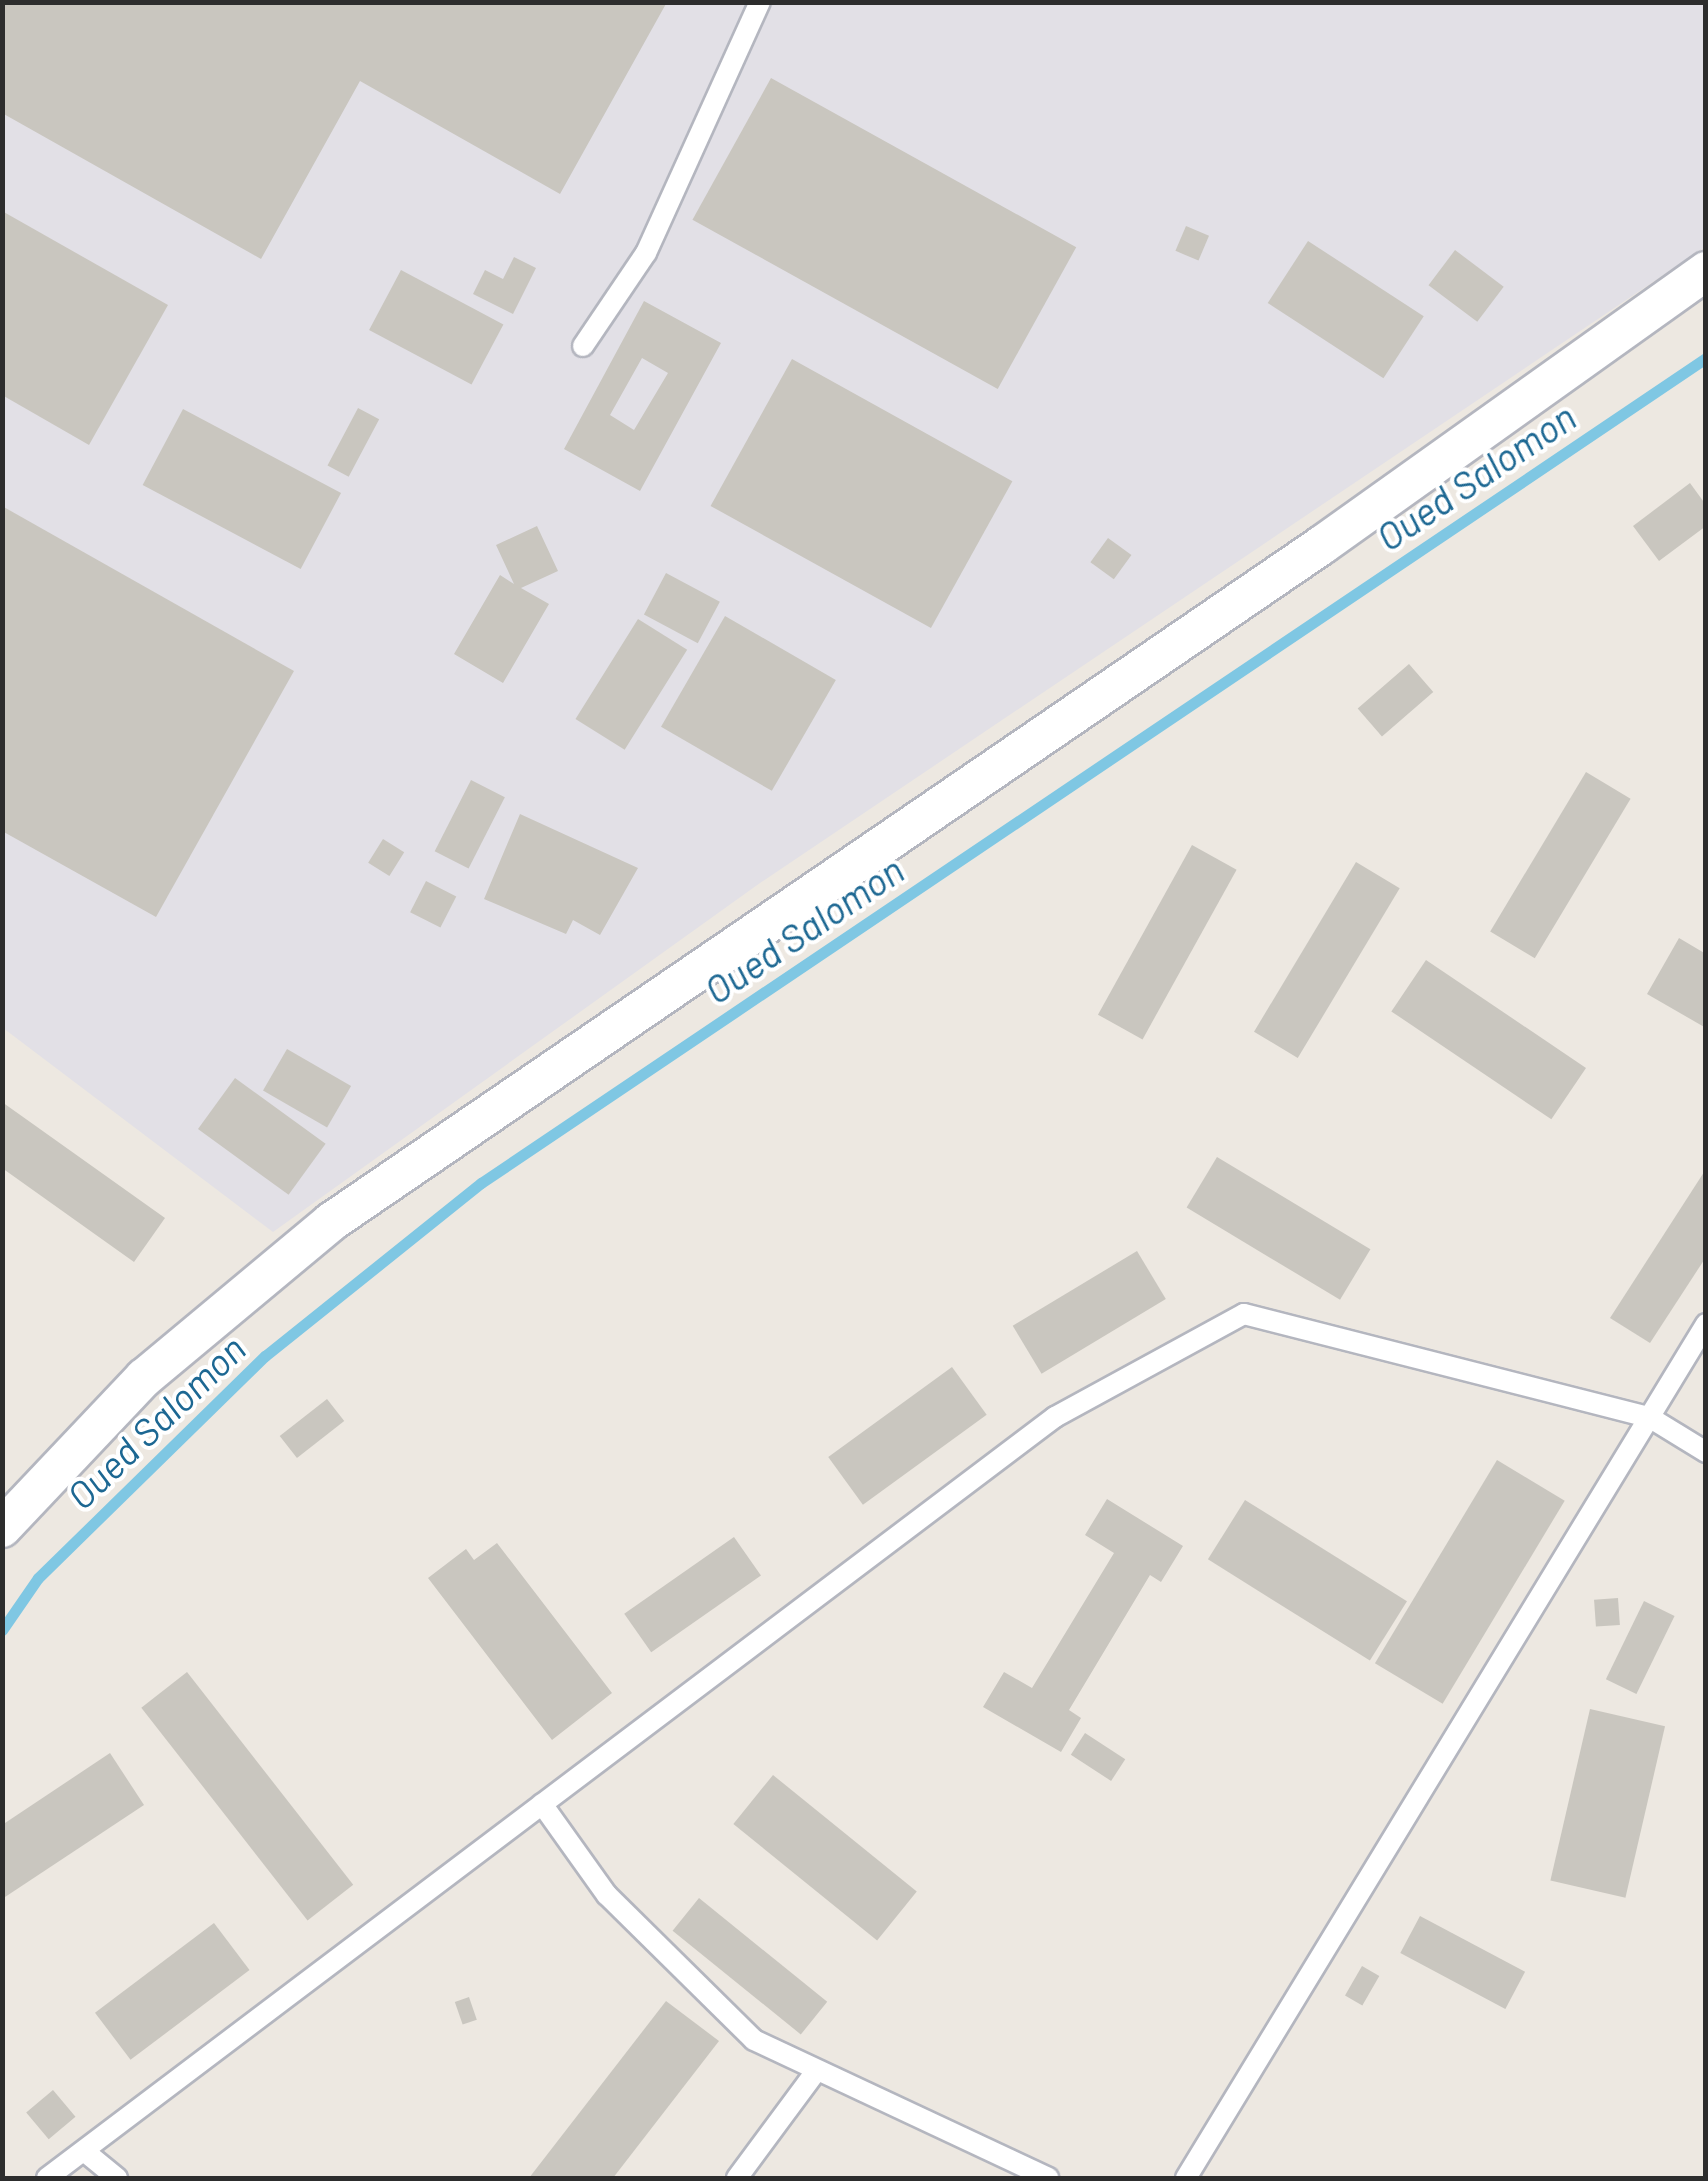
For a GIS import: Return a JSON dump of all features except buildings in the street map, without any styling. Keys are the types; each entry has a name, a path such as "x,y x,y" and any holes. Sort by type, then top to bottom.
{"street":[{"path":"2,1528 144,1378 331,1222 1322,545 1706,271"}],"lane":[{"path":"583,346 646,253 760,2"},
{"path":"47,2178 1055,1417 1244,1314 1650,1417 1706,1452"},
{"path":"1186,2178 1706,1324"},
{"path":"542,1804 607,1895 754,2040 1048,2178"},
{"path":"737,2178 817,2070"},
{"path":"84,2151 118,2178"}],"shaded area":[{"path":"2,3 1705,3 1705,247 760,883 273,1232 3,1028"}],"waterway":[{"name":"Oued Salomon","path":"2,1630 38,1578 265,1356 481,1183 1706,358"}]}
